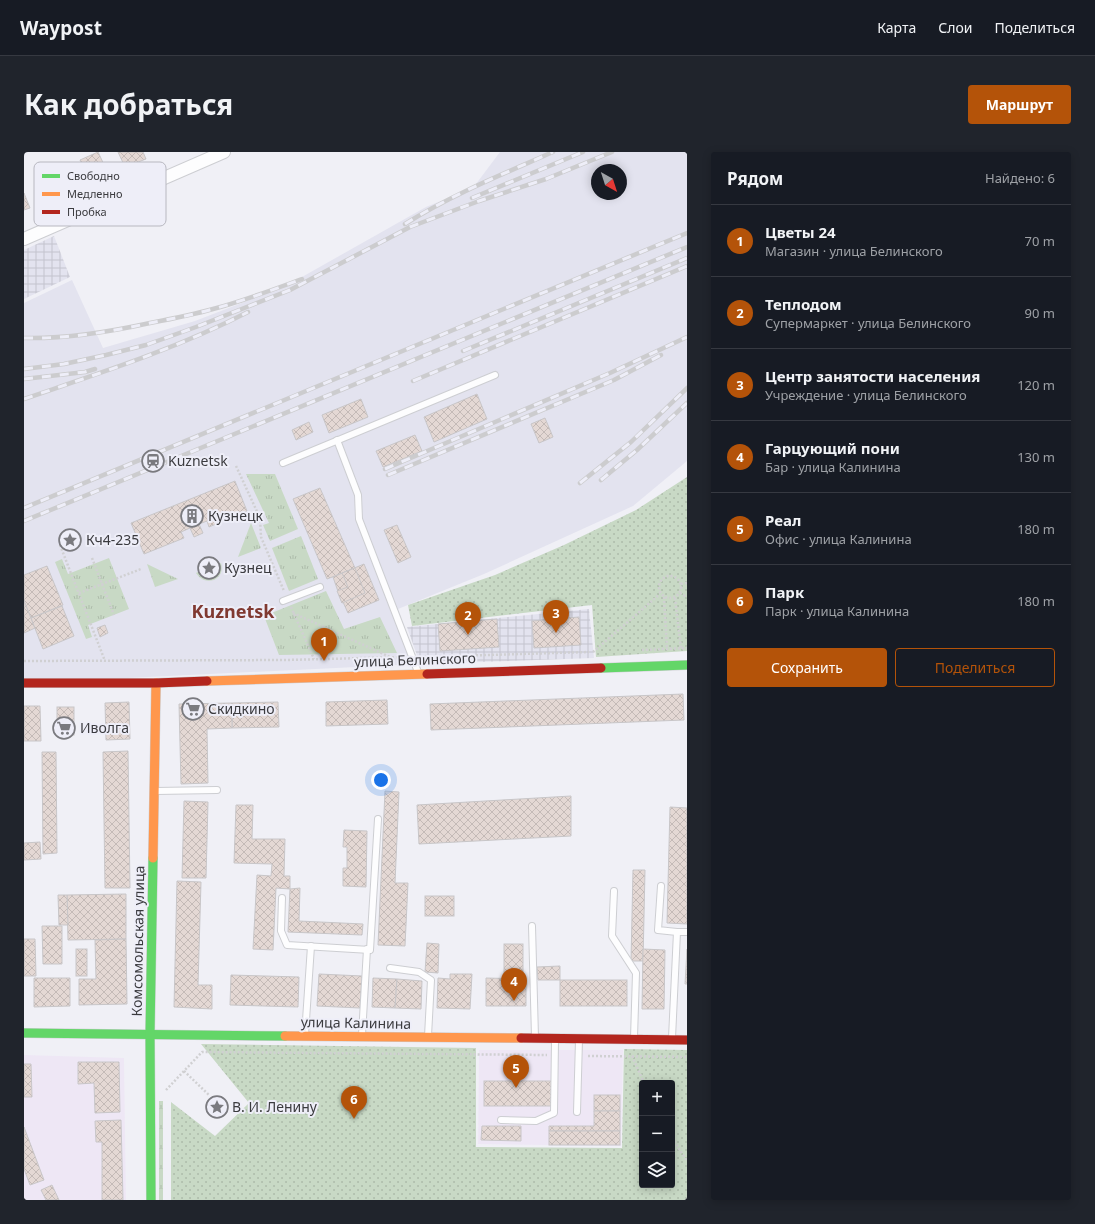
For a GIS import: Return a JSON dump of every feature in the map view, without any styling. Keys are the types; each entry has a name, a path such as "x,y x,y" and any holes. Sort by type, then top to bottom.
{"street":[{"path":"166,177 224,152"},
{"path":"24,239 54,226"},
{"name":"улица Белинского","path":"24,682 156,683 687,665"},
{"name":"Комсомольская улица","path":"151,1200 150,1034 156,683"},
{"name":"улица Калинина","path":"24,1033 687,1040"}],"lane":[{"path":"283,463 495,374"},
{"path":"337,440 358,495 359,519 418,674"},
{"path":"285,600 320,587"},
{"path":"154,791 217,790"},
{"path":"362,1037 367,950 370,950 378,819"},
{"path":"661,886 658,930 687,932"},
{"path":"614,891 612,936 636,974 634,1040"},
{"path":"282,898 281,931 287,945 367,950"},
{"path":"532,926 535,1039"},
{"path":"672,1040 677,932"},
{"path":"305,1036 311,946"},
{"path":"390,968 419,972 431,980 428,1037"},
{"path":"501,1120 536,1120 554,1113 556,1039"},
{"path":"577,1112 579,1039"}],"path":[{"path":"236,466 260,518 261,537 285,600 293,613 314,659"},
{"path":"60,545 105,661"},
{"path":"92,558 114,615"},
{"path":"79,594 141,570"},
{"path":"666,576 675,577 681,584 680,593 675,598 668,599 660,594 658,586 662,578 666,576"},
{"path":"681,584 687,583"},
{"path":"680,593 687,597"},
{"path":"593,652 660,594"},
{"path":"664,597 667,649"},
{"path":"675,598 681,649"},
{"path":"293,613 391,657"},
{"path":"639,650 687,648"},
{"path":"24,661 314,659 601,652"},
{"path":"166,1089 202,1052 555,1056"},
{"path":"515,1069 516,1055"},
{"path":"579,1056 687,1057"},
{"path":"632,1056 643,1080"},
{"path":"184,1071 209,1095"},
{"path":"675,1143 687,1161"}],"shaded area":[{"path":"500,152 687,152 687,461 633,506 484,574 398,609 418,664 24,683 24,303 72,280 103,348 195,321 286,286 426,207 473,188"},
{"path":"54,236 70,277 24,299 24,250"},
{"path":"589,609 594,658 420,664 407,627"},
{"path":"479,1050 623,1050 621,1146 478,1144"},
{"path":"24,1055 124,1058 126,1200 24,1200"}],"green space":[{"path":"246,474 275,474 298,529 270,541 263,525 269,523"},
{"path":"687,477 687,651 596,657 592,605 412,626 408,605 495,575 564,545 636,510"},
{"path":"251,523 261,548 238,557"},
{"path":"301,536 318,579 289,591 272,548"},
{"path":"109,558 129,609 88,625 92,637 86,639 55,562 62,559 68,574"},
{"path":"221,563 221,573 214,580 204,580 196,573 204,569 210,572 213,569 213,566"},
{"path":"147,564 178,579 155,587"},
{"path":"326,591 344,629 380,617 397,653 279,655 264,616"},
{"path":"201,1044 476,1048 476,1147 622,1148 624,1049 687,1050 687,1200 171,1200 171,1102 215,1136 249,1103"},
{"path":"159,1101 163,1101 163,1200 159,1200"}],"building":[{"path":"98,152 103,162 81,162 80,160"},
{"path":"118,152 143,152 146,159 138,162 123,162"},
{"path":"24,193 30,208 24,210"},
{"path":"477,394 487,419 434,442 424,417"},
{"path":"361,399 368,417 329,433 322,415"},
{"path":"545,418 553,437 539,443 531,424"},
{"path":"309,422 313,432 296,440 292,430"},
{"path":"415,435 422,451 383,467 376,451"},
{"name":"Кузнецк","path":"235,481 247,511 209,527 207,521 199,524 181,532 184,538 144,554 131,523"},
{"path":"320,488 355,568 327,579 293,499"},
{"path":"199,524 203,533 194,537 190,528"},
{"path":"397,525 411,557 398,563 384,530"},
{"path":"364,564 379,600 348,613 343,602 342,603 333,577"},
{"path":"47,566 63,605 31,618 24,601 24,575"},
{"path":"355,568 365,593 342,603 337,591 348,587 342,573"},
{"path":"24,601 35,628 24,633"},
{"path":"62,606 74,636 43,649 31,618"},
{"path":"579,617 581,645 534,648 532,621"},
{"path":"497,619 499,647 440,651 438,624"},
{"path":"105,625 108,633 100,637 97,628"},
{"path":"683,694 684,720 431,730 430,704"},
{"path":"387,700 388,724 326,726 326,702"},
{"path":"129,702 130,739 106,740 105,703"},
{"path":"278,702 279,727 232,728 232,703"},
{"path":"232,703 232,728 207,729 208,783 181,784 179,704"},
{"path":"24,706 40,706 41,741 24,741"},
{"path":"57,707 74,707 74,735 57,735"},
{"path":"128,751 130,888 105,888 103,752"},
{"path":"42,752 56,752 57,853 43,854"},
{"path":"385,791 399,792 395,883 408,883 405,946 378,945"},
{"path":"571,796 571,836 419,844 417,805"},
{"path":"184,801 208,802 206,878 182,878"},
{"path":"236,805 253,805 252,839 285,839 284,876 290,876 290,889 276,888 273,950 253,949 257,875 271,876 272,864 234,863"},
{"path":"670,807 687,808 687,924 667,923"},
{"path":"344,830 367,831 366,887 343,886 343,868 347,868 347,847 343,847"},
{"path":"40,842 41,859 24,860 24,843"},
{"path":"633,870 645,870 643,961 631,961"},
{"path":"177,881 201,882 198,985 212,985 212,1009 174,1007"},
{"path":"300,888 299,921 363,924 362,935 288,932 290,889"},
{"path":"126,894 126,939 68,940 67,895"},
{"path":"58,895 67,895 68,925 59,925"},
{"path":"425,896 454,896 454,916 425,916"},
{"path":"42,926 62,926 62,964 43,964"},
{"path":"24,939 35,939 36,976 24,976"},
{"path":"126,939 127,1004 79,1005 79,979 96,979 95,940"},
{"path":"427,943 439,944 438,973 425,972"},
{"path":"504,944 523,944 523,973 504,973"},
{"path":"76,949 87,949 87,976 76,976"},
{"path":"643,949 665,950 664,1009 642,1009"},
{"path":"687,949 687,984 685,984"},
{"path":"560,966 560,980 538,980 537,967"},
{"path":"319,974 362,976 360,1008 317,1006"},
{"path":"450,974 472,974 470,1009 437,1008 438,978 450,979"},
{"path":"231,975 299,977 298,1007 230,1005"},
{"path":"34,978 70,978 70,1006 34,1007"},
{"path":"373,978 397,979 395,1008 372,1007"},
{"path":"486,978 526,979 526,1006 486,1006"},
{"path":"397,979 422,981 421,1009 395,1008"},
{"path":"560,980 627,980 627,1006 560,1006"},
{"path":"78,1062 119,1062 120,1112 95,1113 94,1083 78,1084"},
{"path":"24,1064 31,1064 32,1097 24,1097"},
{"path":"484,1081 552,1081 552,1106 484,1106"},
{"path":"594,1095 620,1095 620,1111 594,1111"},
{"path":"594,1111 620,1111 620,1131 549,1131 549,1126 594,1126"},
{"path":"121,1120 123,1200 102,1200 102,1142 96,1142 95,1121"},
{"path":"482,1126 521,1126 521,1141 481,1140"},
{"path":"24,1127 44,1180 30,1185 24,1169"},
{"path":"549,1131 620,1131 620,1145 549,1145"},
{"path":"52,1185 59,1200 46,1200 41,1190"}],"railway":[{"path":"405,224 459,194 553,152"},
{"path":"472,198 583,152"},
{"path":"24,369 64,364 106,355 146,345 196,327 290,290 410,227 479,201 546,179 612,152"},
{"path":"24,508 687,233"},
{"path":"24,521 687,247"},
{"path":"463,351 687,258"},
{"path":"413,381 687,266"},
{"path":"24,338 88,334 182,317 258,295 302,279"},
{"path":"24,399 166,349 248,312"},
{"path":"385,469 610,373 687,337"},
{"path":"388,475 614,380 661,355"},
{"path":"24,379 85,372 95,369"},
{"path":"580,483 631,442 687,388"},
{"path":"601,480 637,450 687,403"}],"traffic: fast":[{"path":"601,668 687,665"},
{"path":"151,1200 150,1034 153,858"},
{"path":"24,1033 285,1036"}],"traffic: slow":[{"path":"207,681 427,674"},
{"path":"153,858 156,683"},
{"path":"285,1036 521,1038"}],"traffic: jam":[{"path":"427,674 601,668"},
{"path":"24,683 156,683 207,681"},
{"path":"521,1038 687,1040"}],"place":[{"name":"Kuznetsk","path":"153,461"},
{"name":"Кузнецк","path":"192,516"},
{"name":"Кч4-235","path":"70,540"},
{"name":"Кузнец","path":"209,568"},
{"name":"Центр занятости населения","path":"556,633"},
{"name":"Теплодом","path":"468,635"},
{"name":"Цветы 24","path":"324,661"},
{"name":"Скидкино","path":"193,709"},
{"name":"Иволга","path":"64,728"},
{"name":"Гарцующий пони","path":"514,1001"},
{"name":"Реал","path":"516,1088"},
{"name":"В. И. Ленину","path":"217,1107"},
{"name":"Парк","path":"354,1119"}],"district":[{"name":"Kuznetsk","path":"233,612"}]}
